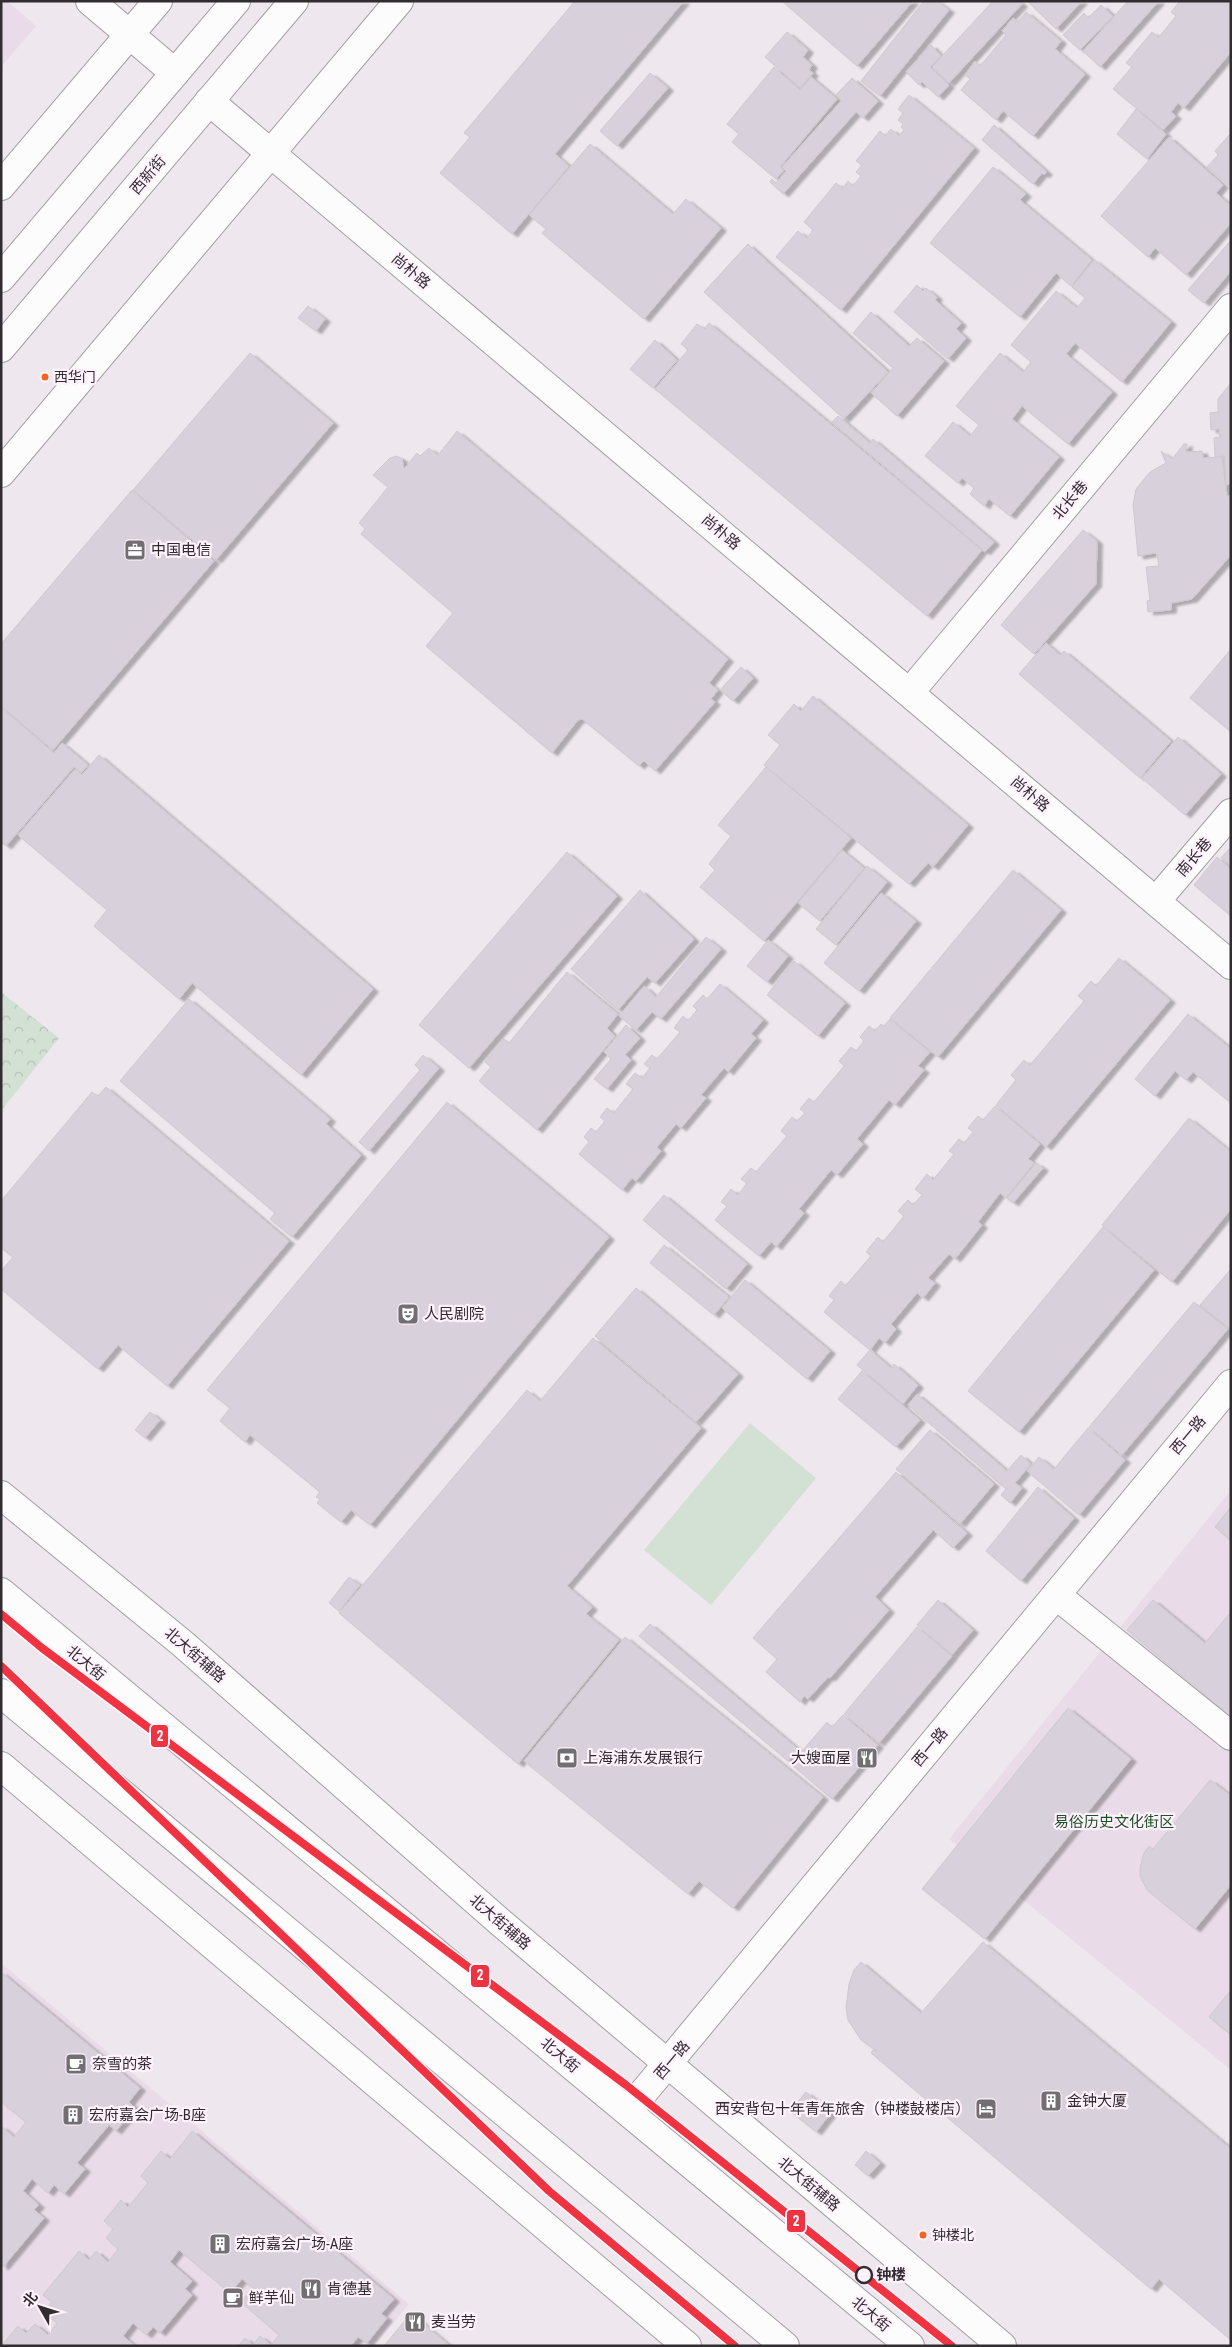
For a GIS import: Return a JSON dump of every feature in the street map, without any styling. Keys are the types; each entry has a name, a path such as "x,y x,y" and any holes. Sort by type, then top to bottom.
{"street":[{"path":"90,1 175,73"},
{"path":"1,186 158,1"},
{"path":"1,278 236,1"},
{"name":"西新街","path":"1,348 294,1"},
{"path":"1,473 399,1"},
{"name":"尚朴路","path":"209,102 1231,965"},
{"name":"北长巷","path":"910,692 1231,308"},
{"name":"南长巷","path":"1156,901 1231,813"},
{"name":"西一路","path":"628,2111 1231,1384"},
{"name":"北大街辅路","path":"1,1495 183,1644 500,1922 1002,2346"},
{"name":"北大街","path":"1,1592 910,2346"},
{"path":"1056,1596 1231,1736"},
{"path":"1,1693 785,2346"},
{"path":"1,1766 687,2346"}],"shaded area":[{"path":"1,1 7,1 36,26 1,67"},
{"name":"易俗历史文化街区","path":"1231,1490 1231,2070 949,1839"},
{"path":"1,1963 409,2304 374,2346 1,2346"}],"green space":[{"path":"1,992 59,1038 1,1111"},
{"path":"750,1423 816,1478 711,1605 644,1550"}],"building":[{"path":"575,1 684,1 555,154 569,166 512,234 440,173 470,137 464,133"},
{"path":"782,1 913,1 857,66"},
{"path":"924,1 937,1 949,10 880,96 861,81"},
{"path":"993,1 1019,1 1022,4 949,83 932,67"},
{"path":"1027,1 1082,1 1056,29"},
{"path":"1128,1 1159,1 1100,67 1083,51"},
{"path":"1180,1 1231,1 1231,52 1184,108 1178,103 1171,112 1176,116 1163,130 1113,89 1132,67 1126,63 1152,32 1159,37 1176,16 1171,12"},
{"path":"1101,5 1113,16 1080,50 1063,35 1084,13 1088,18"},
{"path":"1026,12 1061,41 1055,49 1085,74 1033,136 1003,111 996,120 961,90 970,79 965,75 975,61 980,66 1006,35 1002,31 1013,18 1018,22"},
{"path":"787,32 808,50 803,57 812,65 809,70 813,73 800,88 765,57"},
{"path":"931,45 941,56 930,67 949,85 938,97 922,82 919,85 906,72"},
{"path":"774,67 800,90 811,77 837,99 780,167 784,170 776,179 732,142 739,134 727,124"},
{"path":"650,73 668,88 617,146 600,131"},
{"path":"852,78 878,101 863,118 856,112 783,194 770,182 772,179 776,183 786,171 782,167 842,100 836,95"},
{"path":"909,95 974,148 841,310 776,257 798,231 807,238 813,230 804,222 836,183 843,188 848,181 853,186 861,176 856,172 862,165 856,161 880,131 885,136 891,129 899,136 904,130 901,127 903,124 898,120 903,113 898,109"},
{"path":"1136,109 1166,134 1147,159 1117,134"},
{"path":"994,125 1047,172 1044,175 1042,173 1033,184 982,140"},
{"path":"1231,133 1231,187 1207,167 1218,155 1215,151"},
{"path":"1169,137 1223,185 1216,193 1231,206 1231,223 1186,275 1155,248 1148,257 1101,216"},
{"path":"590,144 673,214 686,199 721,228 644,319 542,233 546,229 529,215"},
{"path":"993,167 1026,194 1020,200 1092,260 1071,286 1056,273 1020,317 930,243"},
{"path":"1231,240 1231,271 1204,303 1188,290"},
{"path":"748,244 888,372 844,419 704,292"},
{"path":"1094,260 1171,322 1122,382 1075,343 1066,354 1112,392 1068,444 1022,406 1012,419 1059,457 1010,516 989,499 984,506 970,494 974,488 962,478 958,483 925,456 953,422 970,436 979,425 956,406 1000,353 1023,372 1031,362 1011,345 1056,291 1077,308 1085,298 1072,287"},
{"path":"917,285 923,291 926,288 937,297 935,300 961,323 956,329 966,338 948,359 894,312"},
{"path":"308,306 325,319 316,331 298,318"},
{"path":"871,312 909,346 917,338 944,361 897,416 871,393 893,368 853,333"},
{"path":"709,323 982,550 927,616 655,389 688,350 681,344 697,324 705,329"},
{"path":"655,340 677,360 653,388 630,369"},
{"path":"250,353 333,423 216,560 133,490"},
{"path":"1231,383 1231,484 1226,485 1224,456 1215,457 1214,438 1220,437 1219,429 1211,430 1210,413 1218,412 1218,399"},
{"path":"838,416 870,443 873,439 994,542 985,552 832,422"},
{"path":"457,431 728,659 709,683 718,690 711,699 715,702 655,771 644,761 639,766 582,719 578,720 552,753 426,646 453,613 361,534 365,529 359,523 388,487 373,475 390,458 397,456 402,459 404,469 417,453 420,456 429,448 438,455"},
{"path":"1184,444 1187,444 1186,452 1202,451 1203,458 1222,457 1227,496 1231,496 1231,555 1192,599 1171,603 1171,610 1148,612 1147,601 1150,600 1146,567 1159,566 1155,553 1138,556 1133,504 1136,489 1150,472 1166,463 1161,451 1172,459"},
{"path":"132,490 214,561 53,750 1,706 1,644"},
{"path":"1083,530 1097,541 1096,584 1034,654 1001,625"},
{"path":"1046,643 1060,655 1064,651 1171,741 1140,778 1019,674"},
{"path":"1231,649 1231,731 1230,731 1190,698"},
{"path":"741,667 753,678 733,701 720,690"},
{"path":"813,696 968,825 933,867 928,863 909,884 764,765 780,745 768,735 794,704 801,711"},
{"path":"1,707 54,753 62,743 88,765 81,773 74,767 6,846 1,842"},
{"path":"1178,737 1221,774 1185,815 1142,778"},
{"path":"99,755 373,989 301,1075 192,983 179,999 94,926 107,910 18,835 75,769 82,775"},
{"path":"766,767 851,838 764,941 700,887 715,870 709,864 731,836 718,825"},
{"path":"1231,847 1231,866 1221,858"},
{"path":"842,850 864,868 820,921 798,903"},
{"path":"567,852 617,896 469,1068 419,1025"},
{"path":"1217,857 1231,869 1231,916 1194,885"},
{"path":"867,866 887,882 836,945 816,929"},
{"path":"1013,870 1061,910 938,1057 890,1018"},
{"path":"640,890 694,939 655,983 647,977 618,1010 571,969"},
{"path":"881,893 916,921 859,991 824,963"},
{"path":"706,937 721,949 661,1019 652,1012 636,1030 619,1016 644,986 656,997"},
{"path":"768,940 788,956 767,982 747,966"},
{"path":"1119,958 1170,1000 1046,1147 996,1105 1016,1080 1011,1075 1024,1060 1030,1065 1084,1001 1078,996 1091,981 1096,986"},
{"path":"794,961 845,1003 818,1036 767,995"},
{"path":"567,972 618,1014 607,1028 615,1036 537,1130 479,1081 491,1067 485,1062 504,1039 509,1043"},
{"path":"720,984 763,1020 751,1034 756,1038 728,1072 724,1068 701,1095 706,1098 681,1128 676,1124 657,1147 661,1151 636,1181 632,1178 622,1190 579,1154 589,1142 584,1137 591,1128 596,1132 605,1121 600,1117 607,1108 614,1113 633,1089 626,1084 635,1073 642,1078 650,1068 644,1064 652,1055 657,1059 680,1032 674,1028 683,1016 688,1021 697,1010 693,1006 703,995 707,999"},
{"path":"189,999 330,1119 326,1124 361,1155 292,1237 270,1219 275,1213 120,1081"},
{"path":"1188,1014 1231,1049 1231,1103 1193,1072 1186,1080 1175,1071 1155,1096 1135,1079"},
{"path":"890,1019 930,1052 918,1066 924,1070 895,1105 889,1100 857,1139 863,1144 837,1175 831,1170 799,1209 804,1213 776,1247 771,1242 759,1256 715,1220 727,1206 721,1202 731,1189 738,1195 747,1183 741,1179 751,1168 756,1172 787,1136 781,1131 792,1117 797,1121 805,1113 800,1109 809,1098 814,1102 844,1066 839,1061 851,1047 856,1051 864,1041 860,1037 869,1026 875,1031 881,1024 884,1026"},
{"path":"626,1025 640,1038 625,1055 631,1060 607,1089 594,1079 611,1059 604,1052"},
{"path":"423,1055 439,1068 369,1151 359,1142 420,1070 415,1065"},
{"path":"106,1087 289,1241 167,1386 118,1345 98,1369 1,1289 1,1271 13,1257 1,1248 1,1201 92,1092 98,1096"},
{"name":"人民剧院","path":"447,1102 609,1237 370,1525 351,1510 341,1522 317,1503 320,1499 316,1497 320,1492 250,1435 245,1442 220,1421 230,1408 207,1390"},
{"path":"995,1106 1040,1144 1028,1159 1034,1163 1006,1198 1000,1193 978,1222 982,1225 955,1259 949,1254 928,1278 935,1283 923,1298 917,1293 891,1324 896,1329 885,1343 879,1338 870,1350 824,1312 834,1300 829,1296 841,1281 845,1286 871,1256 866,1252 878,1237 883,1242 904,1216 898,1211 908,1200 913,1205 922,1195 915,1189 927,1174 933,1180 954,1154 949,1151 959,1139 964,1143 973,1132 968,1128 978,1116 983,1120"},
{"path":"1189,1118 1231,1152 1231,1209 1172,1282 1102,1225"},
{"path":"1036,1163 1043,1168 1013,1203 1007,1198"},
{"path":"664,1195 747,1264 726,1289 643,1220"},
{"path":"1103,1227 1154,1270 1019,1432 968,1391"},
{"path":"664,1245 729,1297 714,1315 650,1263"},
{"path":"1231,1269 1231,1325 1229,1328 1200,1305"},
{"path":"745,1280 830,1351 807,1379 722,1308"},
{"path":"636,1288 738,1374 696,1422 595,1336"},
{"path":"1194,1302 1228,1329 1122,1455 1089,1427"},
{"path":"593,1338 701,1428 567,1586 592,1607 586,1614 619,1640 518,1764 339,1613 527,1390 540,1401"},
{"path":"870,1350 891,1368 894,1364 918,1385 903,1404 857,1365"},
{"path":"862,1371 920,1420 896,1447 838,1399"},
{"path":"917,1394 1007,1471 1021,1455 1031,1464 1015,1483 1022,1488 1010,1503 1001,1495 1006,1489 908,1405"},
{"path":"150,1412 160,1420 145,1438 135,1430"},
{"path":"1088,1428 1125,1460 1079,1515 1027,1471 1039,1457 1054,1469"},
{"path":"930,1430 994,1484 960,1524 896,1469"},
{"path":"896,1472 967,1533 953,1548 933,1530 875,1597 889,1610 830,1678 828,1677 808,1699 804,1696 800,1702 766,1672 777,1659 753,1638"},
{"path":"1038,1487 1074,1518 1021,1581 986,1551"},
{"path":"1231,1507 1231,1541 1215,1527"},
{"path":"349,1577 360,1585 339,1611 329,1603"},
{"path":"938,1600 973,1630 952,1655 917,1625"},
{"path":"1153,1600 1205,1643 1231,1612 1231,1717 1127,1630"},
{"path":"650,1624 798,1749 788,1761 639,1636"},
{"path":"917,1627 952,1656 879,1743 844,1714"},
{"path":"625,1637 823,1797 733,1908 699,1881 688,1894 524,1761"},
{"path":"1068,1708 1131,1759 985,1939 922,1889"},
{"path":"843,1715 878,1745 832,1799 791,1764 827,1722 832,1727"},
{"path":"1210,1780 1231,1796 1231,1885 1195,1929 1147,1890 1140,1876 1140,1867 1144,1853 1149,1846 1153,1849"},
{"name":"金钟大厦","path":"983,1942 1231,2149 1231,2340 1159,2279 1151,2289 871,2053 873,2050 877,2051 861,2040 848,2020 846,2008 849,1984 854,1970 861,1962 921,2013"},
{"name":"宏府嘉会广场-B座","path":"1,1972 140,2088 129,2102 135,2108 116,2131 109,2125 77,2163 85,2169 64,2194 54,2185 48,2193 32,2179 23,2191 39,2205 34,2210 44,2218 3,2267 1,2265 1,2126 14,2137 26,2122 1,2102"},
{"path":"1231,1990 1231,2035 1209,2017"},
{"path":"806,2092 831,2113 816,2132 790,2111"},
{"name":"宏府嘉会广场-A座","path":"192,2131 394,2299 381,2314 387,2318 367,2343 358,2337 351,2346 238,2346 245,2338 253,2345 260,2336 271,2345 279,2335 241,2302 253,2288 242,2279 230,2293 179,2250 170,2262 192,2281 185,2289 192,2295 160,2333 153,2327 146,2335 133,2323 123,2336 135,2346 1,2346 18,2326 26,2333 35,2324 48,2335 57,2323 44,2312 52,2302 43,2295 79,2251 89,2260 96,2251 108,2262 118,2249 106,2238 113,2229 104,2221 121,2200 128,2207 148,2183 141,2176 161,2151 170,2159"},
{"path":"866,2151 880,2163 868,2176 855,2165"},
{"path":"411,2313 450,2346 384,2346"}],"transit line":[{"name":"2","path":"1,1614 42,1648 626,2085 952,2346"},
{"name":"2","path":"1,1666 549,2191 735,2346"}],"place":[{"name":"西华门","path":"45,377"},
{"name":"中国电信","path":"135,550"},
{"name":"人民剧院","path":"408,1314"},
{"name":"上海浦东发展银行","path":"567,1758"},
{"name":"大嫂面屋","path":"867,1758"},
{"name":"奈雪的茶","path":"76,2064"},
{"name":"金钟大厦","path":"1051,2101"},
{"name":"西安背包十年青年旅舍（钟楼鼓楼店）","path":"986,2109"},
{"name":"宏府嘉会广场-B座","path":"73,2115"},
{"name":"钟楼北","path":"923,2235"},
{"name":"宏府嘉会广场-A座","path":"220,2244"},
{"name":"钟楼","path":"864,2275"},
{"name":"肯德基","path":"311,2289"},
{"name":"鲜芋仙","path":"233,2298"},
{"name":"麦当劳","path":"415,2322"}]}
